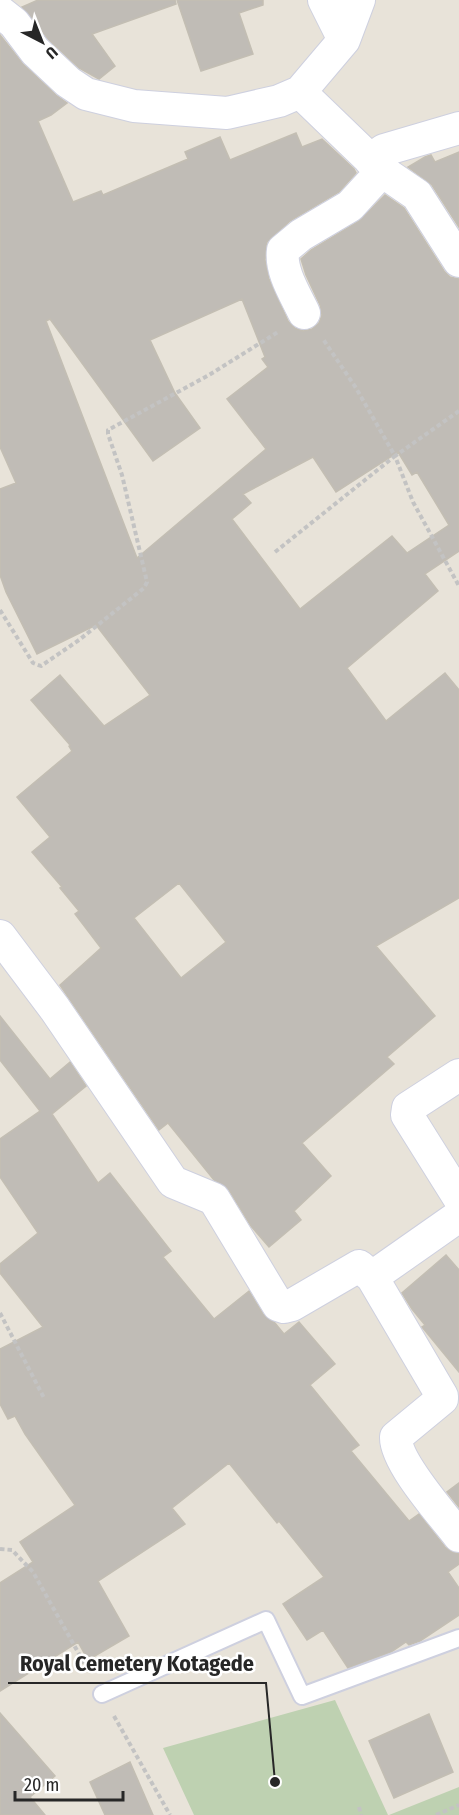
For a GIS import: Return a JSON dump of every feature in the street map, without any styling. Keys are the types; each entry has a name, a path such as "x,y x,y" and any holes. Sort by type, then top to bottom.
{"street":[{"path":"324,0 344,40"},
{"path":"0,12 14,23 35,51 68,82 86,94 134,106 227,113 279,101 300,92 344,40 358,0"},
{"path":"300,92 376,166 417,195 459,261"},
{"path":"304,313 285,272 282,260 283,250 301,235 350,206 384,150 459,128"},
{"path":"0,936 55,1009 172,1182 214,1199 278,1305 284,1307 291,1305 359,1266 372,1277 442,1396 396,1437 398,1449 408,1468 459,1536"},
{"path":"459,1075 408,1107 406,1115 459,1198"},
{"path":"372,1277 459,1216"}],"lane":[{"path":"102,1694 266,1620 302,1696 459,1638"}],"path":[{"path":"0,610 33,663 41,666 79,640 144,588 147,582 122,475 108,430 209,375 290,325 304,313 333,352 395,456 413,502 459,586"},
{"path":"275,552 395,456 459,411"},
{"path":"0,1313 44,1398"},
{"path":"0,1549 12,1550 33,1572 170,1815"},
{"path":"436,1815 459,1805"},
{"path":"358,1807 361,1815"}],"green space":[{"path":"335,1700 388,1815 194,1815 163,1748"},
{"path":"459,1787 459,1815 389,1815"}],"building":[{"path":"38,0 175,0 176,4 92,34 115,66 99,79 79,68 48,39 22,7"},
{"path":"177,0 263,0 263,5 239,13 253,54 201,71"},
{"path":"0,35 23,64 67,103 38,121 73,202 101,191 103,195 188,159 185,152 220,137 230,160 296,133 302,147 322,139 354,169 356,173 339,192 290,221 267,242 265,260 269,279 288,321 295,328 303,331 312,329 319,323 322,315 301,259 311,250 359,221 385,195 404,208 444,271 450,277 459,279 459,551 425,574 438,591 347,668 386,721 445,673 459,690 459,898 376,946 435,1016 387,1057 394,1064 302,1143 331,1176 294,1211 301,1220 269,1247 251,1226 229,1190 214,1180 168,1123 159,1130 60,985 101,948 75,914 79,911 60,888 62,887 32,852 50,837 17,797 72,751 70,745 31,700 60,675 104,726 150,695 96,625 37,654 0,575 0,489 16,483 0,447","holes":["242,299 265,357 262,359 268,367 227,399 266,449 137,558 46,321 50,319 153,461 200,428 175,393 150,340","398,452 412,475 417,472 449,525 407,553 392,536 300,609 232,519 251,503 243,494 313,457 336,492","179,883 226,942 181,978 134,918"]},
{"path":"459,152 459,227 432,185 408,167 431,155 435,162"},
{"path":"0,1016 50,1079 70,1062 86,1086 52,1114 98,1183 110,1173 171,1251 163,1257 214,1319 249,1291 263,1314 284,1334 299,1322 335,1364 310,1385 359,1445 351,1451 409,1521 419,1514 445,1547 459,1554 459,1564 448,1572 459,1588 459,1615 420,1641 409,1645 406,1642 391,1652 348,1668 323,1630 307,1640 283,1604 324,1577 229,1463 172,1508 185,1524 98,1581 129,1636 88,1660 78,1642 0,1691 0,1583 33,1562 20,1542 75,1505 15,1416 8,1419 0,1404 0,1349 43,1327 0,1273 0,1264 38,1233 0,1177 0,1139 40,1111 0,1060"},
{"path":"446,1255 459,1270 459,1372 422,1327 425,1325 402,1293"},
{"path":"459,1483 459,1507 447,1492"},
{"path":"0,1713 55,1776 30,1797 45,1815 0,1815"},
{"path":"429,1714 453,1772 394,1798 369,1741"},
{"path":"130,1762 153,1815 105,1815 90,1782"}],"place":[{"name":"Royal Cemetery Kotagede","path":"275,1782"}]}
